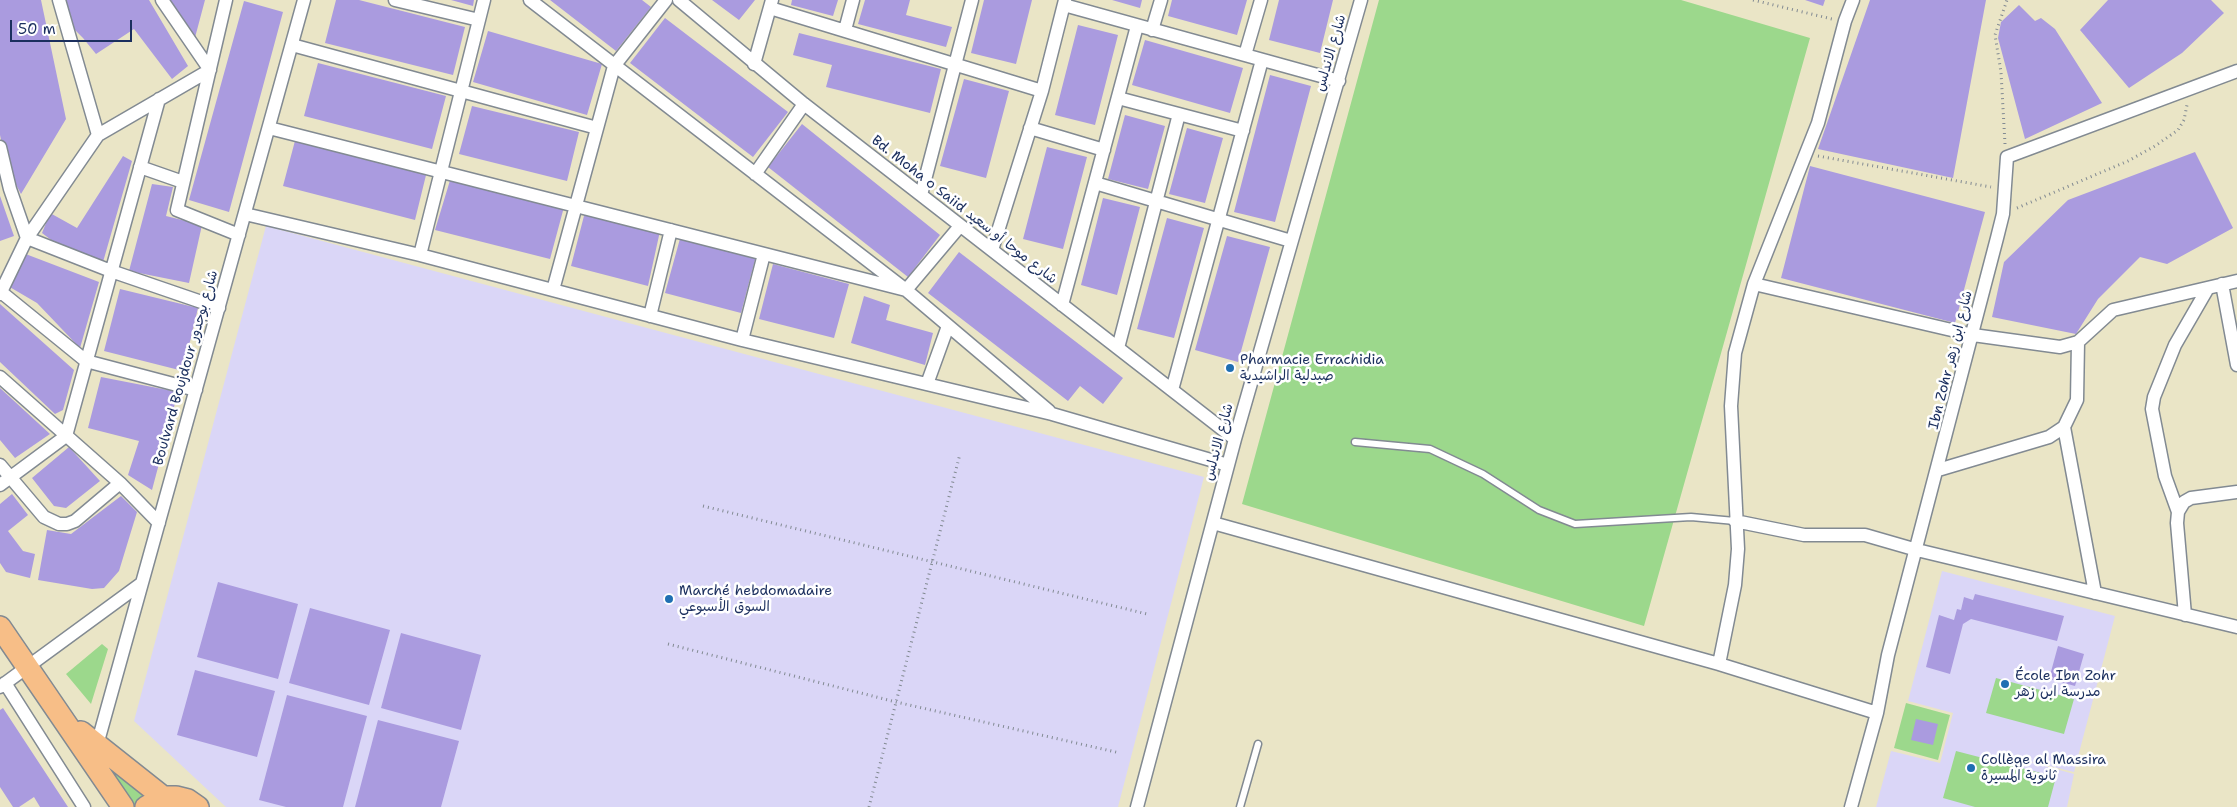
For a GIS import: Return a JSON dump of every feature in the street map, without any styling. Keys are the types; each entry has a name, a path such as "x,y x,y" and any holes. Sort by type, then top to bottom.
{"main road":[{"path":"0,627 123,807"},
{"path":"66,721 97,745 154,802 176,797 188,800 198,807"}],"street":[{"path":"59,0 98,135"},
{"path":"162,0 210,70"},
{"path":"226,0 178,212 239,235"},
{"path":"394,0 479,20"},
{"path":"420,255 484,0"},
{"path":"530,0 906,290 1052,414"},
{"path":"553,290 614,66 666,0"},
{"name":"Bd. Moha o Saiid شارع موحا أو سعيد","path":"679,0 804,104 1234,439"},
{"path":"845,30 853,0"},
{"path":"921,195 972,0"},
{"path":"1152,30 1161,0"},
{"path":"1244,56 1261,0"},
{"name":"شارع الاندلس","path":"1137,807 1234,439 1361,0"},
{"path":"1719,664 1735,584 1738,550 1735,521 1731,406 1735,353 1754,284 1818,123 1845,21 1853,0"},
{"name":"Boulvard Boujdour شارع بوجدور","path":"97,745 292,45 299,2"},
{"path":"992,250 1042,91 1064,2 1137,26 1339,81"},
{"path":"754,64 771,4 845,30 1042,91"},
{"path":"1062,305 1137,26"},
{"path":"292,45 598,128"},
{"path":"1172,390 1262,60"},
{"path":"196,390 86,361 1,293 27,238 98,135 210,70"},
{"path":"2007,157 2237,71"},
{"path":"1118,98 1243,131"},
{"path":"5,482 66,436 159,99"},
{"path":"755,174 804,104"},
{"path":"1118,348 1179,114"},
{"path":"269,128 906,290"},
{"path":"1030,128 1104,150"},
{"path":"0,147 5,190 27,238 111,271 219,308"},
{"name":"Ibn Zohr شارع ابن زهر","path":"1852,807 1877,713 1888,655 1938,470 2003,214 2007,157"},
{"path":"140,168 184,182"},
{"path":"1095,182 1291,241"},
{"path":"245,214 420,255 742,340 1052,414 1228,465"},
{"path":"906,290 960,226"},
{"path":"650,316 671,230"},
{"path":"742,340 764,254"},
{"path":"1754,284 1973,335 2054,347 2078,342 2113,310 2237,281"},
{"path":"2222,284 2237,364"},
{"path":"2185,615 2177,523 2178,512 2165,476 2152,409 2154,397 2175,345 2208,288"},
{"path":"927,384 948,326"},
{"path":"1938,470 2049,437 2064,427 2077,400 2078,342"},
{"path":"0,377 120,483 159,523"},
{"path":"2064,427 2095,593"},
{"path":"0,464 5,482 44,516 59,524 75,521 120,483"},
{"path":"2178,512 2184,502 2191,498 2237,492"},
{"path":"1735,521 1804,535 1865,535 1917,550 2237,627"},
{"path":"1213,522 1719,664 1877,713"},
{"path":"84,807 2,685 142,583"}],"lane":[{"path":"1354,442 1430,448 1483,474 1539,510 1575,524 1691,518 1735,521"},
{"path":"1240,807 1258,744"}],"path":[{"path":"1753,0 1824,18 1845,21"},
{"path":"2007,157 2001,72 1995,35 2008,0"},
{"path":"2003,214 2128,160 2178,130 2182,123 2190,88"},
{"path":"1805,153 2005,189"},
{"path":"869,807 960,454"},
{"path":"703,506 1147,614"},
{"path":"668,644 896,702 1120,753"}],"shaded area":[{"name":"Marché hebdomadaire السوق الأسبوعي","path":"266,226 1204,477 1118,807 226,807 134,721"},
{"name":"École Ibn Zohr مدرسة ابن زهر","path":"1942,571 2115,616 2074,772 2020,759 2074,774 2067,807 1876,807 1891,751 1940,763 1953,713 1908,701"}],"green space":[{"path":"1379,0 1681,0 1810,38 1644,626 1242,504"},
{"path":"102,644 108,649 91,704 66,674"},
{"path":"1996,678 2074,699 2064,734 1986,713"},
{"path":"1906,703 1950,715 1938,760 1894,748"},
{"path":"94,748 146,795 132,807"},
{"path":"1956,751 2056,777 2048,807 1975,807 1943,798"}],"building":[{"path":"0,0 41,0 66,119 21,194 7,168 0,135"},
{"path":"62,0 149,0 188,66 172,79 134,29 96,54 66,21"},
{"path":"166,0 205,0 193,45"},
{"path":"336,0 359,0 465,27 453,75 325,43"},
{"path":"451,0 474,0 473,6"},
{"path":"550,0 642,0 651,7 616,51"},
{"path":"712,0 755,0 739,20"},
{"path":"792,0 838,0 833,16 791,5"},
{"path":"865,0 910,0 906,15 952,27 946,47 858,24"},
{"path":"984,0 1032,0 1016,64 971,53"},
{"path":"1112,0 1142,0 1140,8"},
{"path":"1172,0 1247,0 1237,35 1168,16"},
{"path":"1279,0 1333,0 1320,53 1269,40"},
{"path":"1805,0 1825,0 1823,6"},
{"path":"1870,0 1986,0 1953,178 1818,149"},
{"path":"2108,0 2211,0 2224,13 2182,53 2129,88 2080,30"},
{"path":"244,1 283,12 229,212 189,200"},
{"path":"2019,5 2035,21 2041,18 2055,29 2102,103 2025,139 1998,38 2001,22"},
{"path":"665,18 788,112 753,157 630,63"},
{"path":"1078,25 1118,35 1095,125 1055,115"},
{"path":"488,31 602,64 587,115 473,82"},
{"path":"799,33 941,69 930,113 826,87 832,65 793,55"},
{"path":"1145,40 1243,68 1230,113 1132,85"},
{"path":"318,63 446,96 432,149 304,116"},
{"path":"1270,75 1311,86 1275,222 1234,212"},
{"path":"964,79 1009,91 986,178 940,166"},
{"path":"472,106 579,132 567,181 459,154"},
{"path":"1125,115 1165,126 1148,189 1108,179"},
{"path":"802,124 940,235 908,277 768,167"},
{"path":"1187,128 1223,138 1205,203 1169,194"},
{"path":"296,137 427,171 415,220 283,186"},
{"path":"1047,147 1087,157 1063,249 1023,239"},
{"path":"2195,152 2233,228 2167,264 2140,257 2098,299 2076,334 1992,317 2004,262 2068,200"},
{"path":"123,156 132,161 103,262 67,252 42,233 50,213 77,228"},
{"path":"1810,166 1985,212 1955,323 1781,278"},
{"path":"451,177 564,207 550,259 435,230"},
{"path":"152,184 173,187 166,216 202,225 189,283 129,271"},
{"path":"0,196 14,236 0,241"},
{"path":"1103,198 1140,207 1117,295 1081,285"},
{"path":"585,212 660,231 648,286 571,266"},
{"path":"1167,218 1204,228 1174,338 1137,329"},
{"path":"681,235 756,256 741,313 665,293"},
{"path":"1227,236 1270,247 1238,362 1195,350"},
{"path":"959,252 1123,378 1103,404 1080,386 1068,401 928,293"},
{"path":"23,253 99,282 80,348 37,303 8,286"},
{"path":"773,264 849,284 834,338 759,319"},
{"path":"120,289 198,308 183,371 104,351"},
{"path":"864,296 890,305 886,320 933,333 925,365 851,343"},
{"path":"0,304 74,370 63,410 55,414 0,362"},
{"path":"101,377 178,392 152,490 128,475 139,441 88,428"},
{"path":"0,388 50,434 15,458 0,440"},
{"path":"69,447 100,481 66,508 54,506 32,478"},
{"path":"12,494 28,515 8,531 23,551 35,554 30,578 6,572 0,563 0,504"},
{"path":"121,496 137,512 119,571 104,588 92,589 38,580 47,530 71,534"},
{"path":"218,582 298,604 278,679 197,657"},
{"path":"1975,594 2064,616 2057,641 1971,619 1963,624 1950,674 1926,667 1939,615 1954,620 1957,609 1961,610 1964,597 1973,600"},
{"path":"310,608 390,630 369,705 289,683"},
{"path":"401,633 481,655 461,730 381,708"},
{"path":"2058,646 2084,654 2075,686 2049,679"},
{"path":"195,670 275,691 257,757 177,735"},
{"path":"287,695 367,716 343,807 286,807 259,800"},
{"path":"3,708 68,807 40,807 34,797 19,807 13,807 0,787 0,710"},
{"path":"1916,719 1938,724 1933,745 1911,740"},
{"path":"378,720 459,741 441,807 355,807"}],"place":[{"name":"Pharmacie Errachidia صيدلية الراشيدية","path":"1230,368"},
{"name":"Marché hebdomadaire السوق الأسبوعي","path":"669,599"},
{"name":"École Ibn Zohr مدرسة ابن زهر","path":"2005,684"},
{"name":"Collège al Massira ثانوية المسيرة","path":"1971,768"}]}
